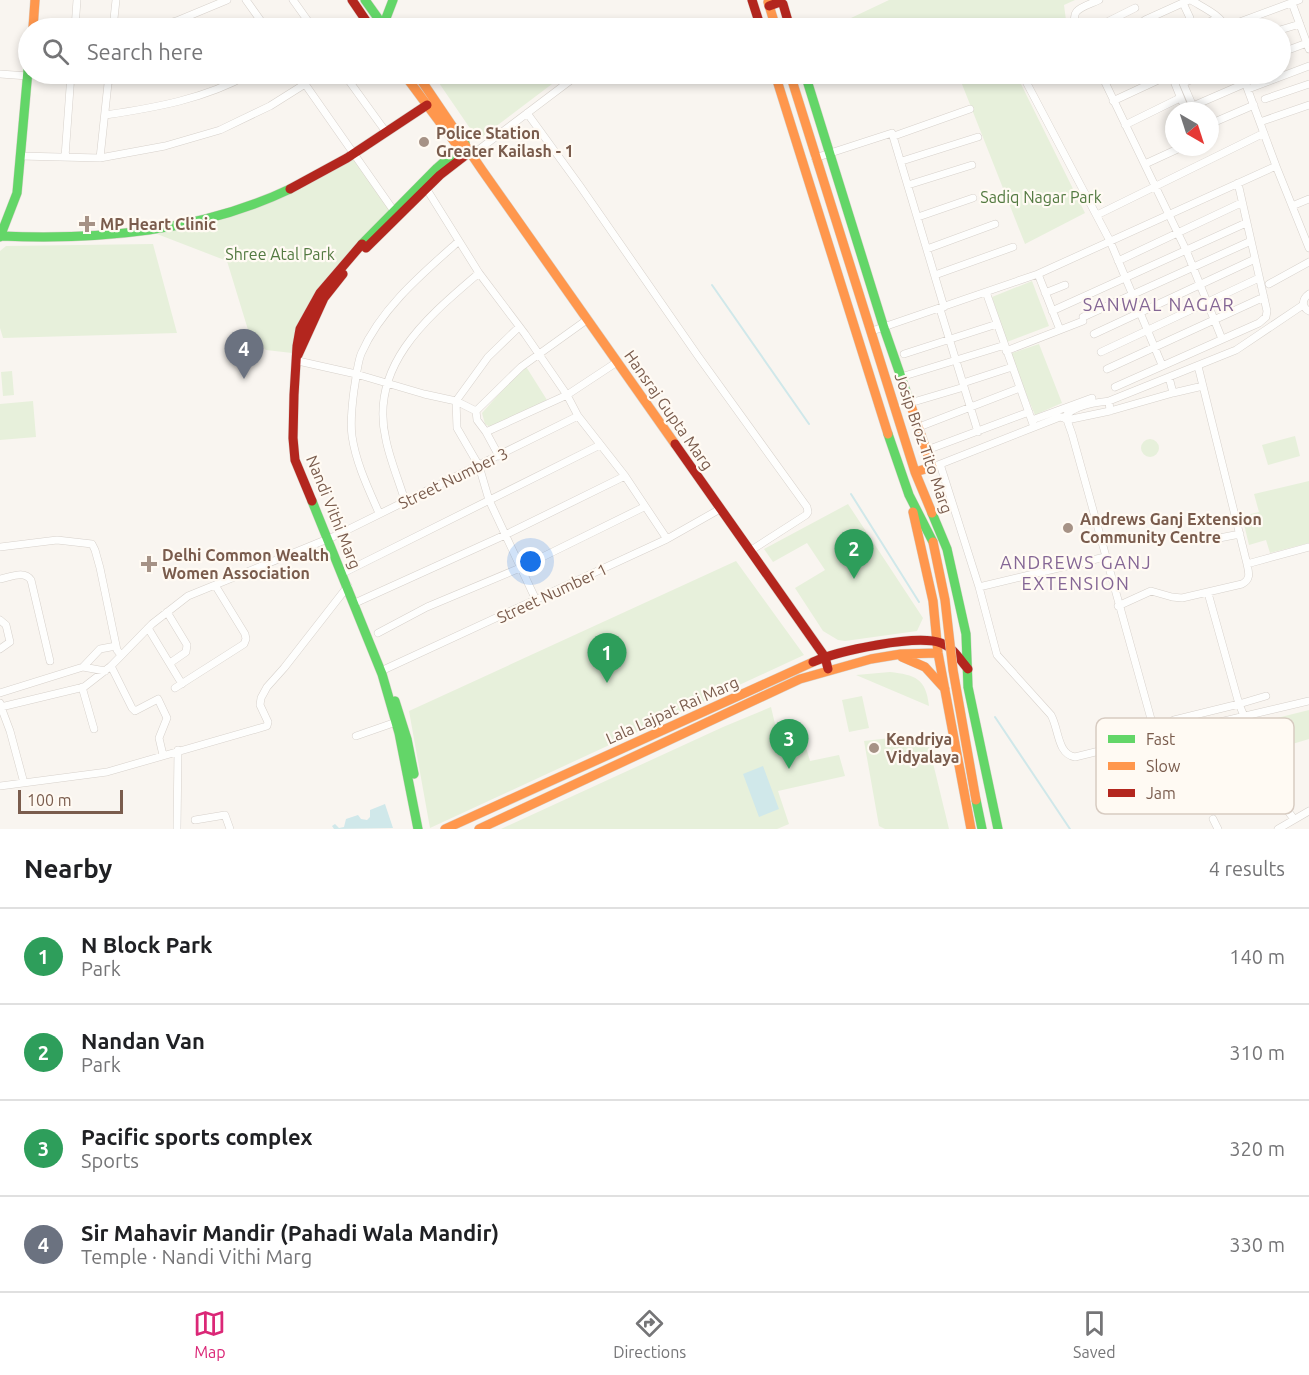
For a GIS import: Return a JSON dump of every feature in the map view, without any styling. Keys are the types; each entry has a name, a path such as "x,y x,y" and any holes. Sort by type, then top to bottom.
{"main road":[{"path":"34,18 35,0"},
{"path":"360,14 368,3 380,0"},
{"path":"387,18 393,0"},
{"path":"752,0 758,18"},
{"path":"355,2 363,18"},
{"path":"773,18 768,3 780,2 783,4 787,18"},
{"path":"368,3 378,18"},
{"path":"27,84 17,194 1,237 90,237 156,231 218,216 247,207 296,186 354,154 427,105"},
{"name":"Hansraj Gupta Marg","path":"411,84 482,170 825,657 828,669"},
{"name":"Hansraj Gupta Marg","path":"423,84 466,150"},
{"name":"Josip Broz Tito Marg","path":"778,84 909,495 933,543 945,600 953,670 982,829"},
{"name":"Josip Broz Tito Marg","path":"793,84 915,472 947,549 963,616 969,687 998,829"},
{"path":"807,84 884,328 927,450 936,466 915,472"},
{"name":"Nandi Vithi Marg","path":"424,829 407,739 343,573 295,460 292,416 298,358 297,345 302,327 320,293 342,265 466,150"},
{"name":"Nandi Vithi Marg","path":"396,215 441,163 466,150"},
{"path":"909,495 933,601 938,653 971,829"},
{"path":"935,621 963,616"},
{"path":"919,641 929,634 935,621"},
{"name":"Lala Lajpat Rai Marg","path":"445,829 825,657 919,641 937,642"},
{"path":"937,642 952,650 968,669"},
{"name":"Lala Lajpat Rai Marg","path":"479,829 800,679 828,669 897,655 938,653"},
{"path":"897,655 925,667 946,690"},
{"name":"Nandi Vithi Marg","path":"399,721 418,829"},
{"path":"560,777 565,789"},
{"path":"540,786 546,798"}],"street":[{"path":"76,18 77,0"},
{"path":"114,18 117,0"},
{"path":"184,18 227,0"},
{"path":"246,0 259,18"},
{"path":"293,0 306,18"},
{"path":"1074,18 1077,10 1099,0"},
{"path":"1188,1 1218,18"},
{"path":"1156,18 1188,1"},
{"path":"1188,1 1190,18"},
{"path":"1252,18 1296,1 1300,26 1308,46 1291,50"},
{"path":"1115,18 1135,8"},
{"path":"1291,28 1309,25"},
{"path":"1291,72 1309,66"},
{"path":"0,74 18,73"},
{"path":"64,157 70,84"},
{"path":"100,158 107,84"},
{"path":"105,115 179,101 227,84"},
{"path":"20,156 100,158 165,146 220,130 270,106 305,84 396,215"},
{"path":"351,84 386,132"},
{"path":"466,150 527,113 566,84"},
{"path":"1027,84 1110,241 1162,365"},
{"path":"1106,84 1202,284 1222,339"},
{"path":"1113,100 1149,84"},
{"path":"1175,84 1182,102"},
{"path":"1183,84 1191,102"},
{"path":"1210,102 1253,84"},
{"path":"1265,99 1309,84"},
{"path":"1247,86 1309,248"},
{"path":"1125,125 1180,98"},
{"path":"1219,120 1254,105"},
{"path":"1260,122 1309,105"},
{"path":"894,136 970,109"},
{"path":"527,113 807,507 806,515 750,551"},
{"path":"815,158 891,132 894,136 978,432"},
{"path":"1096,215 1264,133"},
{"path":"902,161 978,137"},
{"path":"1145,164 1165,155"},
{"path":"908,185 972,165"},
{"path":"872,331 1038,274 1276,166"},
{"path":"1115,387 1259,323 1266,317 1267,310 1238,183"},
{"path":"426,188 479,273 567,395 578,416 625,476 668,539"},
{"path":"918,217 973,198"},
{"path":"1292,206 1309,199"},
{"path":"1118,261 1241,203"},
{"path":"1052,311 1246,223"},
{"path":"927,249 995,224"},
{"path":"379,513 361,470 352,434 351,407 361,355 379,324 420,275 459,241"},
{"path":"902,377 1006,348 1060,330 1251,242"},
{"path":"935,275 1013,247"},
{"path":"1094,334 1255,259"},
{"path":"1269,284 1309,262"},
{"path":"405,501 386,439 383,405 387,383 406,344 434,312 479,273"},
{"path":"1038,274 1060,330"},
{"path":"1101,351 1259,278"},
{"path":"1045,293 1065,285"},
{"path":"986,292 1033,424"},
{"path":"1066,419 1073,410 1093,403 1109,401 1236,350 1303,305 1305,297 1309,294"},
{"path":"1107,369 1264,297"},
{"path":"1303,305 1309,311"},
{"path":"476,411 521,367 588,319"},
{"path":"904,354 997,324"},
{"path":"519,327 488,357 456,401 457,428 479,466 489,500 537,600"},
{"path":"298,358 456,401 476,411"},
{"path":"486,432 567,395 618,362"},
{"path":"1118,606 1152,591 1182,598 1247,581 1249,573 1247,564 1198,366"},
{"path":"910,403 1012,367"},
{"path":"1169,377 1173,393"},
{"path":"1033,424 1060,417 1066,419 1110,411 1203,386"},
{"path":"919,427 1020,388"},
{"path":"1092,398 936,466 979,587 997,655 1051,716 1064,751 1069,756 1075,757 1096,752"},
{"path":"1109,401 1110,411"},
{"path":"476,411 477,420 500,456"},
{"path":"927,450 1029,412"},
{"name":"Street Number 3","path":"82,687 94,681 148,628 188,596 328,539 578,416"},
{"path":"1066,419 1151,718"},
{"path":"343,573 600,445"},
{"path":"355,603 505,535 625,476"},
{"path":"378,633 427,608 520,568 644,507"},
{"name":"Street Number 1","path":"381,673 668,539 720,509"},
{"path":"1214,539 1240,534"},
{"path":"0,547 57,540 92,544 100,568 116,646 121,655"},
{"path":"1247,564 1309,547"},
{"path":"979,587 1105,557"},
{"path":"0,579 23,574 31,580 50,661"},
{"path":"175,688 244,644 246,639 214,585"},
{"path":"0,786 107,772 267,726 268,722 260,705 267,687 348,586"},
{"path":"1208,593 1244,716"},
{"path":"167,612 187,645 186,652 170,663"},
{"path":"0,620 6,625 10,642 0,649"},
{"path":"148,628 182,684"},
{"path":"83,667 100,649 116,646"},
{"path":"0,693 83,667 108,668 135,711 158,699 167,718 159,738 163,755"},
{"path":"24,783 14,741 1,705 82,687 94,729"},
{"path":"1182,718 1266,696"},
{"path":"1237,718 1309,701"},
{"path":"356,736 399,721"},
{"path":"177,829 178,750"},
{"path":"1278,829 1309,811"},
{"path":"195,820 225,814 230,829"},
{"path":"1290,814 1294,819"},
{"path":"1213,819 1218,829"}],"green space":[{"path":"889,0 1075,0 1064,5 1066,18 851,18"},
{"path":"440,84 552,84 478,140"},
{"name":"Sadiq Nagar Park","path":"962,84 1021,84 1085,213 1025,244"},
{"name":"Shree Atal Park","path":"352,157 392,211 299,325 292,353 266,350 249,333 227,261 157,234 250,210"},
{"path":"153,244 177,333 3,338 0,328 0,251 6,246"},
{"path":"1032,281 1049,326 1007,342 992,297"},
{"path":"1039,344 1062,403 1035,415 1009,354"},
{"path":"525,365 547,400 490,427 485,424 482,413"},
{"path":"12,371 14,395 3,396 1,372"},
{"path":"33,401 36,437 0,440 0,404"},
{"path":"1295,436 1300,456 1268,465 1262,445"},
{"path":"1150,439 1156,442 1159,448 1156,454 1150,457 1144,454 1141,448 1144,442"},
{"path":"1309,481 1309,543 1270,553 1266,540 1249,545 1242,516 1259,512 1254,494"},
{"path":"848,504 923,618 917,631 838,640 823,631 795,588 825,570 807,543 773,562 764,549"},
{"path":"736,561 804,655 430,828 409,711"},
{"path":"890,672 918,680 925,689 929,706 856,675"},
{"path":"862,696 869,728 849,732 842,700"},
{"path":"771,707 779,741 803,737 810,761 839,755 845,776 778,791 789,824 777,829 501,829 723,727"},
{"path":"1309,710 1309,739 1294,744 1294,718 1277,718"},
{"path":"926,734 949,829 885,829 879,826 864,741"}],"water":[{"path":"763,766 779,809 759,817 743,774"},
{"path":"385,804 393,828 334,829 332,826 335,824 339,828 344,827 346,819 358,815 361,819 367,820 370,817 370,810"}],"waterway":[{"path":"712,285 809,424"},
{"path":"851,494 919,602"},
{"path":"995,717 1070,829"}],"traffic: fast":[{"path":"365,0 378,18"},
{"path":"386,18 393,0"},
{"path":"0,237 17,193 27,84"},
{"path":"808,84 884,328 909,400"},
{"path":"362,244 465,143"},
{"path":"1,236 112,234 185,224 256,204 290,189"},
{"path":"888,434 909,495 933,542"},
{"path":"312,501 382,674 399,733 418,829"},
{"path":"932,513 947,549 966,634 968,687 998,829"},
{"path":"395,701 407,739 414,774"},
{"path":"976,800 982,829"}],"traffic: slow":[{"path":"34,18 35,0"},
{"path":"768,2 773,18"},
{"path":"411,84 462,152"},
{"path":"424,84 675,444"},
{"path":"778,84 888,434"},
{"path":"793,84 915,472 932,513"},
{"path":"909,400 932,467 915,472"},
{"path":"913,512 933,601 938,653 971,829"},
{"path":"933,542 945,600 953,670 976,800"},
{"path":"479,829 800,679 871,659 901,654 938,653"},
{"path":"902,657 925,667 945,689"},
{"path":"445,829 813,662"}],"traffic: jam":[{"path":"352,0 364,18"},
{"path":"752,0 758,18"},
{"path":"769,6 780,2 783,4 787,18"},
{"path":"290,189 347,158 427,105"},
{"path":"366,248 440,175 471,151"},
{"path":"312,501 295,460 293,438 297,346 300,329 320,293 362,244"},
{"path":"298,355 324,298 343,274"},
{"path":"675,444 825,657 828,669"},
{"path":"813,662 877,645 929,641 949,647 968,669"}],"place":[{"name":"Police Station Greater Kailash - 1","path":"424,142"},
{"name":"MP Heart Clinic","path":"87,224"},
{"name":"Sir Mahavir Mandir (Pahadi Wala Mandir)","path":"244,379"},
{"name":"Andrews Ganj Extension Community Centre","path":"1068,528"},
{"name":"Delhi Common Wealth Women Association","path":"149,564"},
{"name":"Nandan Van","path":"854,579"},
{"name":"N Block Park","path":"607,683"},
{"name":"Kendriya Vidyalaya","path":"874,748"},
{"name":"Pacific sports complex","path":"789,769"}],"district":[{"name":"SANWAL NAGAR","path":"1159,305"},
{"name":"ANDREWS GANJ EXTENSION","path":"1076,573"}]}
